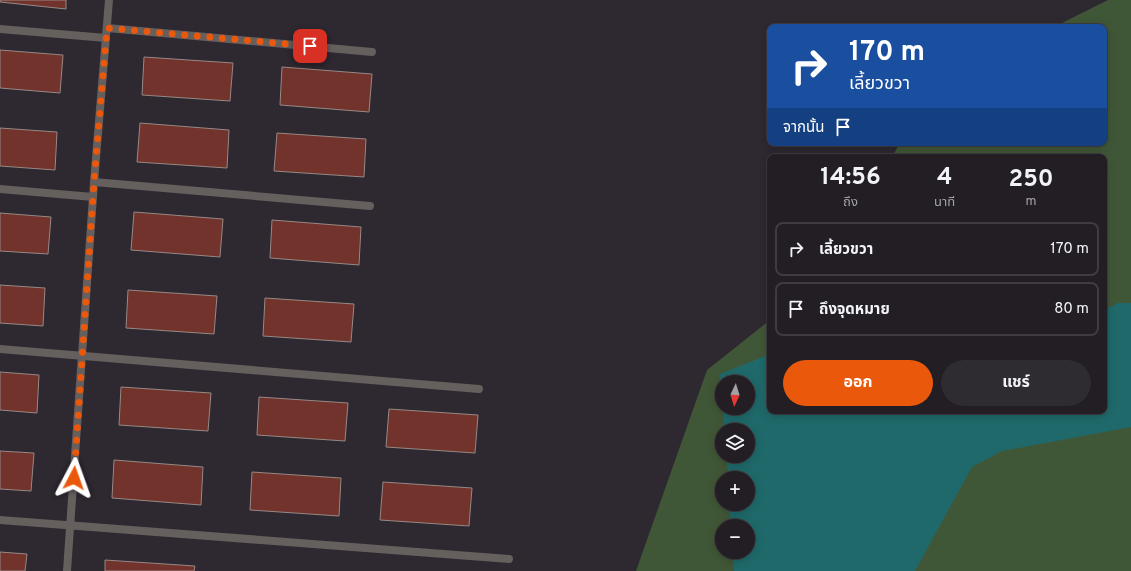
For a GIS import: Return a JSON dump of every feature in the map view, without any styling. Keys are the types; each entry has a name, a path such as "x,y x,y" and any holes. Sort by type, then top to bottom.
{"lane":[{"path":"67,571 94,182 109,0"},
{"path":"107,28 372,52"},
{"path":"0,29 106,38"},
{"path":"94,182 370,206"},
{"path":"0,189 93,197"},
{"path":"0,349 479,390"},
{"path":"0,520 509,559"}],"green space":[{"path":"1108,0 1131,0 1131,571 636,571 707,370 767,322 767,414 1107,414 1107,154 894,154 898,146 1107,146 1107,24 1060,24"}],"water":[{"path":"1118,303 1131,303 1131,427 1002,451 972,467 915,571 734,571 733,559 755,559 755,519 730,519 730,511 755,511 755,471 727,471 727,463 755,463 755,423 724,423 723,415 755,415 755,375 720,374 767,355 767,414 1107,414 1107,308"}],"building":[{"path":"0,0 66,0 66,9 0,2"},
{"path":"0,50 63,55 60,93 0,88"},
{"path":"144,57 233,63 230,101 142,95"},
{"path":"282,67 372,74 369,112 280,105"},
{"path":"140,123 229,130 227,168 137,162"},
{"path":"0,128 57,132 55,170 0,166"},
{"path":"277,133 366,139 364,177 274,171"},
{"path":"134,212 223,219 220,257 131,250"},
{"path":"0,213 51,217 48,254 0,251"},
{"path":"272,220 361,227 359,265 270,258"},
{"path":"0,285 45,288 43,326 0,323"},
{"path":"128,290 217,296 214,334 126,328"},
{"path":"265,298 354,304 351,342 263,336"},
{"path":"0,372 39,375 37,413 0,410"},
{"path":"121,387 211,393 208,431 119,425"},
{"path":"259,397 348,403 345,441 257,435"},
{"path":"389,409 478,415 475,453 386,447"},
{"path":"0,451 34,453 31,491 0,489"},
{"path":"114,460 203,467 201,505 112,498"},
{"path":"252,472 341,478 339,516 250,510"},
{"path":"383,482 472,488 469,526 380,520"},
{"path":"0,552 27,554 25,571 0,571"},
{"path":"105,560 195,566 194,571 105,571"}],"route":[{"path":"74,478 94,182 107,28 310,46"}]}
